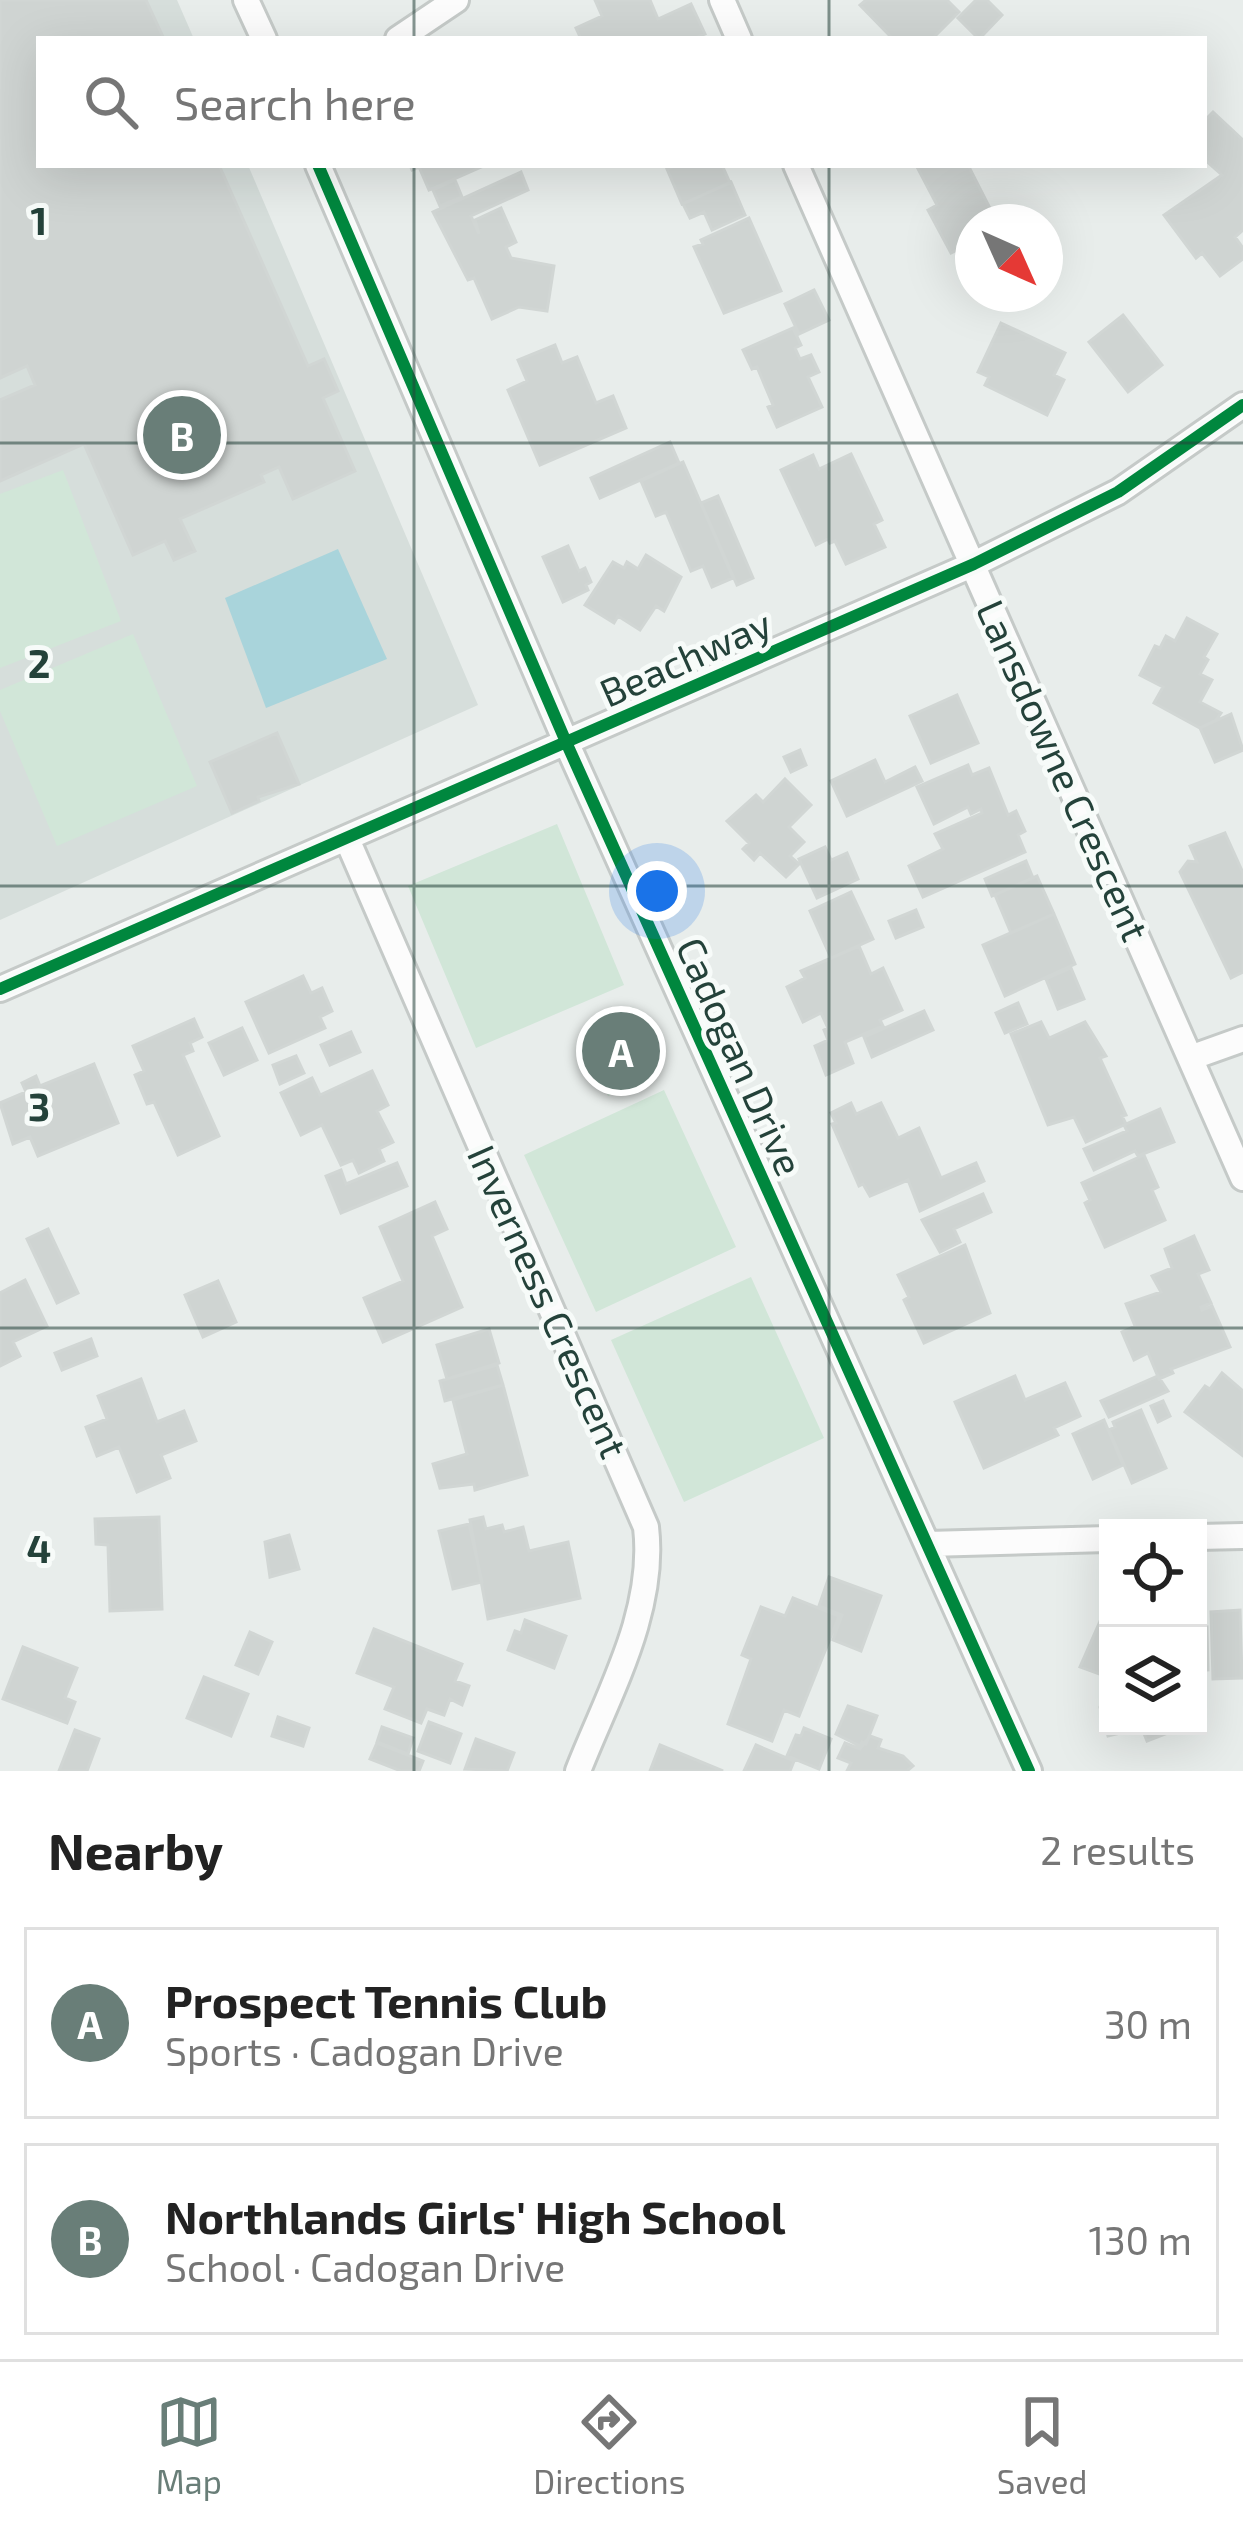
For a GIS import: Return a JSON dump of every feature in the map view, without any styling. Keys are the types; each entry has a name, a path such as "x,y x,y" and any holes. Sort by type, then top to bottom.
{"street":[{"path":"246,0 263,36"},
{"path":"402,36 455,0"},
{"path":"722,0 738,36"},
{"name":"Cadogan Drive","path":"319,168 566,742 1029,1771"},
{"name":"Lansdowne Crescent","path":"797,168 1243,1178"},
{"name":"Beachway","path":"0,989 974,564 1118,492 1243,405"},
{"name":"Inverness Crescent","path":"347,839 646,1527 650,1560 645,1598 578,1771"},
{"path":"1190,1058 1243,1040"},
{"path":"1207,1537 1243,1536"},
{"path":"928,1544 1099,1539"}],"shaded area":[{"path":"0,0 177,0 193,36 36,36 36,168 249,168 478,705 0,920"}],"green space":[{"path":"63,470 121,621 0,668 0,494"},
{"path":"133,634 197,786 57,846 0,711 0,690"},
{"path":"557,824 624,985 476,1048 408,886"},
{"path":"633,1007 659,1074 608,1096 583,1027"},
{"path":"664,1090 736,1247 596,1312 524,1155"},
{"path":"751,1277 824,1438 684,1502 611,1340"}],"water":[{"path":"338,549 387,659 266,708 225,598"}],"building":[{"path":"0,0 146,0 163,36 36,36 36,168 220,168 308,366 324,359 338,391 323,398 355,471 293,499 279,467 261,475 264,482 180,519 195,551 174,560 165,541 133,555 84,444 0,481 0,400 35,385 27,366 0,378"},
{"path":"595,0 650,0 658,19 691,4 705,34 580,36 576,28 602,16"},
{"path":"866,0 947,0 959,12 935,36 890,36 860,5"},
{"path":"976,0 987,0 1002,15 982,36 958,18"},
{"path":"1213,112 1243,140 1243,230 1235,237 1243,248 1243,259 1220,276 1202,253 1196,258 1164,215 1222,175 1207,162 1207,118"},
{"path":"419,168 479,168 429,190"},
{"path":"723,168 730,183 682,204 667,169"},
{"path":"918,168 970,168 988,204 955,204 955,251 951,253 928,210 937,205"},
{"path":"521,172 528,190 471,216 479,234 475,220 501,208 516,242 506,247 511,258 554,266 547,311 519,307 492,319 474,278 468,280 433,212"},
{"path":"455,180 462,197 440,206 433,190"},
{"path":"731,182 745,215 712,230 704,212 690,218 683,204"},
{"path":"749,218 781,291 724,313 694,247"},
{"path":"814,290 829,320 799,334 785,304"},
{"path":"1123,315 1162,365 1128,392 1089,342"},
{"path":"1001,323 1065,353 1054,375 1064,380 1047,415 985,385 989,377 978,372"},
{"path":"793,328 801,345 795,348 800,359 811,355 819,372 808,377 822,407 777,427 757,367 752,369 743,350"},
{"path":"555,345 562,363 577,357 596,403 613,396 626,428 540,465 508,390 527,381 518,360"},
{"path":"670,442 679,463 600,498 591,478"},
{"path":"851,454 882,520 874,524 885,547 846,564 835,541 816,545 781,470 813,455 819,469"},
{"path":"683,462 733,578 712,587 703,566 691,571 666,512 656,516 641,481"},
{"path":"718,496 753,578 737,585 701,503"},
{"path":"568,546 579,571 585,568 591,582 586,585 588,590 563,602 543,557"},
{"path":"646,555 681,577 664,611 656,606 640,630 618,616 614,623 585,605 613,562 624,568 627,562 638,569"},
{"path":"1187,618 1217,634 1204,657 1208,660 1200,674 1212,680 1200,702 1221,713 1200,728 1154,703 1163,687 1140,675 1155,646 1160,648 1166,636 1175,641"},
{"path":"957,695 978,743 931,763 910,716"},
{"path":"1231,714 1243,750 1215,762 1200,728"},
{"path":"277,733 299,784 258,797 259,801 232,813 210,762"},
{"path":"800,750 806,765 791,772 784,757"},
{"path":"875,760 885,782 915,767 922,781 847,816 831,781"},
{"path":"968,765 972,775 989,768 1008,815 1016,811 1025,831 1018,835 1025,852 923,897 909,866 943,849 935,834 982,813 981,809 971,814 968,807 934,824 917,787"},
{"path":"785,779 811,805 789,827 804,842 790,856 799,864 786,877 760,853 754,860 743,849 749,843 727,821 756,795 763,802"},
{"path":"1225,833 1243,873 1243,972 1231,978 1180,872 1188,861 1197,862 1190,846"},
{"path":"825,847 831,860 847,853 858,879 817,898 799,859"},
{"path":"1026,861 1033,878 992,896 985,879"},
{"path":"1037,876 1054,914 1011,933 995,895"},
{"path":"851,892 873,939 831,958 810,911"},
{"path":"916,910 923,927 896,938 889,921"},
{"path":"1054,914 1075,964 1005,996 983,945"},
{"path":"859,946 871,974 883,968 902,1010 880,1020 883,1026 845,1042 853,1063 826,1075 815,1046 828,1040 824,1030 828,1028 821,1013 803,1022 787,987 805,978 801,971"},
{"path":"1071,968 1084,999 1058,1009 1046,979"},
{"path":"303,976 311,993 322,988 332,1011 320,1017 325,1028 269,1053 246,1002"},
{"path":"1018,1003 1027,1024 1005,1033 996,1013"},
{"path":"924,1011 933,1030 872,1057 864,1037"},
{"path":"194,1019 202,1037 190,1043 193,1051 183,1055 219,1136 178,1155 154,1102 147,1104 135,1075 144,1071 133,1046"},
{"path":"1041,1022 1049,1038 1085,1022 1106,1056 1100,1058 1126,1124 1086,1142 1074,1117 1048,1125 1011,1034"},
{"path":"242,1028 257,1060 224,1075 209,1043"},
{"path":"351,1032 360,1052 330,1065 321,1045"},
{"path":"296,1056 304,1073 280,1084 273,1065"},
{"path":"94,1064 118,1123 38,1156 30,1137 13,1144 0,1103 26,1092 22,1083 36,1076 40,1086"},
{"path":"372,1071 388,1105 377,1111 393,1142 379,1149 384,1161 359,1173 353,1160 341,1165 322,1125 301,1135 281,1093 312,1078 320,1095"},
{"path":"851,1103 856,1114 881,1103 898,1138 919,1128 941,1178 976,1163 984,1181 920,1211 908,1180 870,1196 863,1184 859,1186 832,1124 836,1123 831,1113"},
{"path":"1160,1109 1174,1142 1138,1156 1135,1151 1094,1170 1084,1149 1127,1131 1124,1125"},
{"path":"1144,1155 1165,1220 1105,1247 1085,1203 1090,1200 1082,1183"},
{"path":"397,1163 407,1186 341,1213 326,1176 341,1170 346,1184"},
{"path":"983,1194 991,1212 954,1229 960,1242 940,1252 922,1220"},
{"path":"435,1202 447,1229 432,1236 462,1307 383,1342 364,1298 403,1281 380,1227"},
{"path":"48,1229 78,1293 57,1303 27,1239"},
{"path":"1194,1236 1209,1270 1198,1274 1211,1303 1201,1307 1212,1306 1230,1347 1171,1369 1173,1373 1159,1379 1148,1353 1134,1360 1122,1332 1135,1326 1126,1304 1161,1292 1152,1276 1172,1268 1165,1249"},
{"path":"965,1245 990,1313 924,1343 898,1275"},
{"path":"25,1280 47,1326 13,1342 20,1356 0,1366 0,1293"},
{"path":"218,1281 236,1322 203,1337 185,1295"},
{"path":"489,1329 499,1363 447,1379 437,1345"},
{"path":"91,1339 97,1356 62,1370 55,1353"},
{"path":"497,1365 503,1385 445,1401 440,1381"},
{"path":"1222,1373 1243,1391 1242,1455 1185,1412"},
{"path":"1015,1376 1025,1400 1065,1383 1080,1416 1054,1428 1058,1435 984,1468 955,1402"},
{"path":"1158,1376 1168,1391 1109,1417 1101,1401"},
{"path":"141,1379 157,1422 184,1411 196,1441 161,1455 170,1478 137,1492 119,1447 97,1456 86,1427 107,1419 98,1396"},
{"path":"503,1385 527,1475 475,1490 474,1484 440,1488 433,1464 467,1454 453,1400"},
{"path":"1163,1401 1170,1416 1158,1422 1151,1406"},
{"path":"1141,1410 1166,1468 1132,1483 1109,1430 1115,1427 1113,1422"},
{"path":"1104,1420 1123,1465 1093,1479 1073,1434"},
{"path":"159,1517 162,1609 110,1611 108,1545 96,1544 95,1519"},
{"path":"483,1517 486,1529 502,1525 504,1532 523,1527 529,1551 568,1542 580,1598 488,1619 470,1520"},
{"path":"469,1524 482,1582 453,1589 439,1531"},
{"path":"289,1535 299,1569 270,1577 265,1542"},
{"path":"829,1577 881,1596 861,1651 833,1640 842,1615 819,1606"},
{"path":"793,1598 839,1616 799,1716 784,1710 772,1741 728,1724 751,1659 742,1655 761,1607 785,1616"},
{"path":"1240,1610 1242,1678 1213,1679 1211,1612"},
{"path":"525,1620 566,1636 554,1668 508,1650"},
{"path":"1099,1624 1099,1674 1080,1667"},
{"path":"374,1629 462,1664 455,1681 469,1686 462,1705 450,1699 444,1715 427,1709 421,1723 385,1709 394,1687 357,1673"},
{"path":"250,1632 272,1642 258,1674 236,1665"},
{"path":"23,1647 77,1668 65,1698 75,1702 67,1723 3,1699"},
{"path":"204,1677 248,1694 231,1736 187,1718"},
{"path":"848,1706 877,1716 866,1744 860,1746 836,1734"},
{"path":"278,1717 309,1728 303,1746 272,1736"},
{"path":"429,1722 461,1734 450,1763 418,1751"},
{"path":"382,1727 413,1738 408,1754 377,1742"},
{"path":"804,1728 831,1739 819,1769 787,1756"},
{"path":"75,1730 99,1739 87,1771 59,1771"},
{"path":"870,1736 881,1740 878,1748 903,1756 913,1766 907,1771 847,1771 851,1763 838,1758 845,1743 860,1749"},
{"path":"476,1739 514,1753 507,1771 465,1769"},
{"path":"377,1743 423,1761 419,1771 401,1771 370,1759"},
{"path":"660,1745 723,1771 650,1771"},
{"path":"756,1745 794,1761 790,1771 744,1771"}],"cycle path":[{"path":"319,168 566,742 1029,1771"},
{"path":"0,989 974,564 1118,492 1243,405"}],"place":[{"name":"Northlands Girls' High School","path":"182,435"},
{"name":"Prospect Tennis Club","path":"621,1051"}]}
